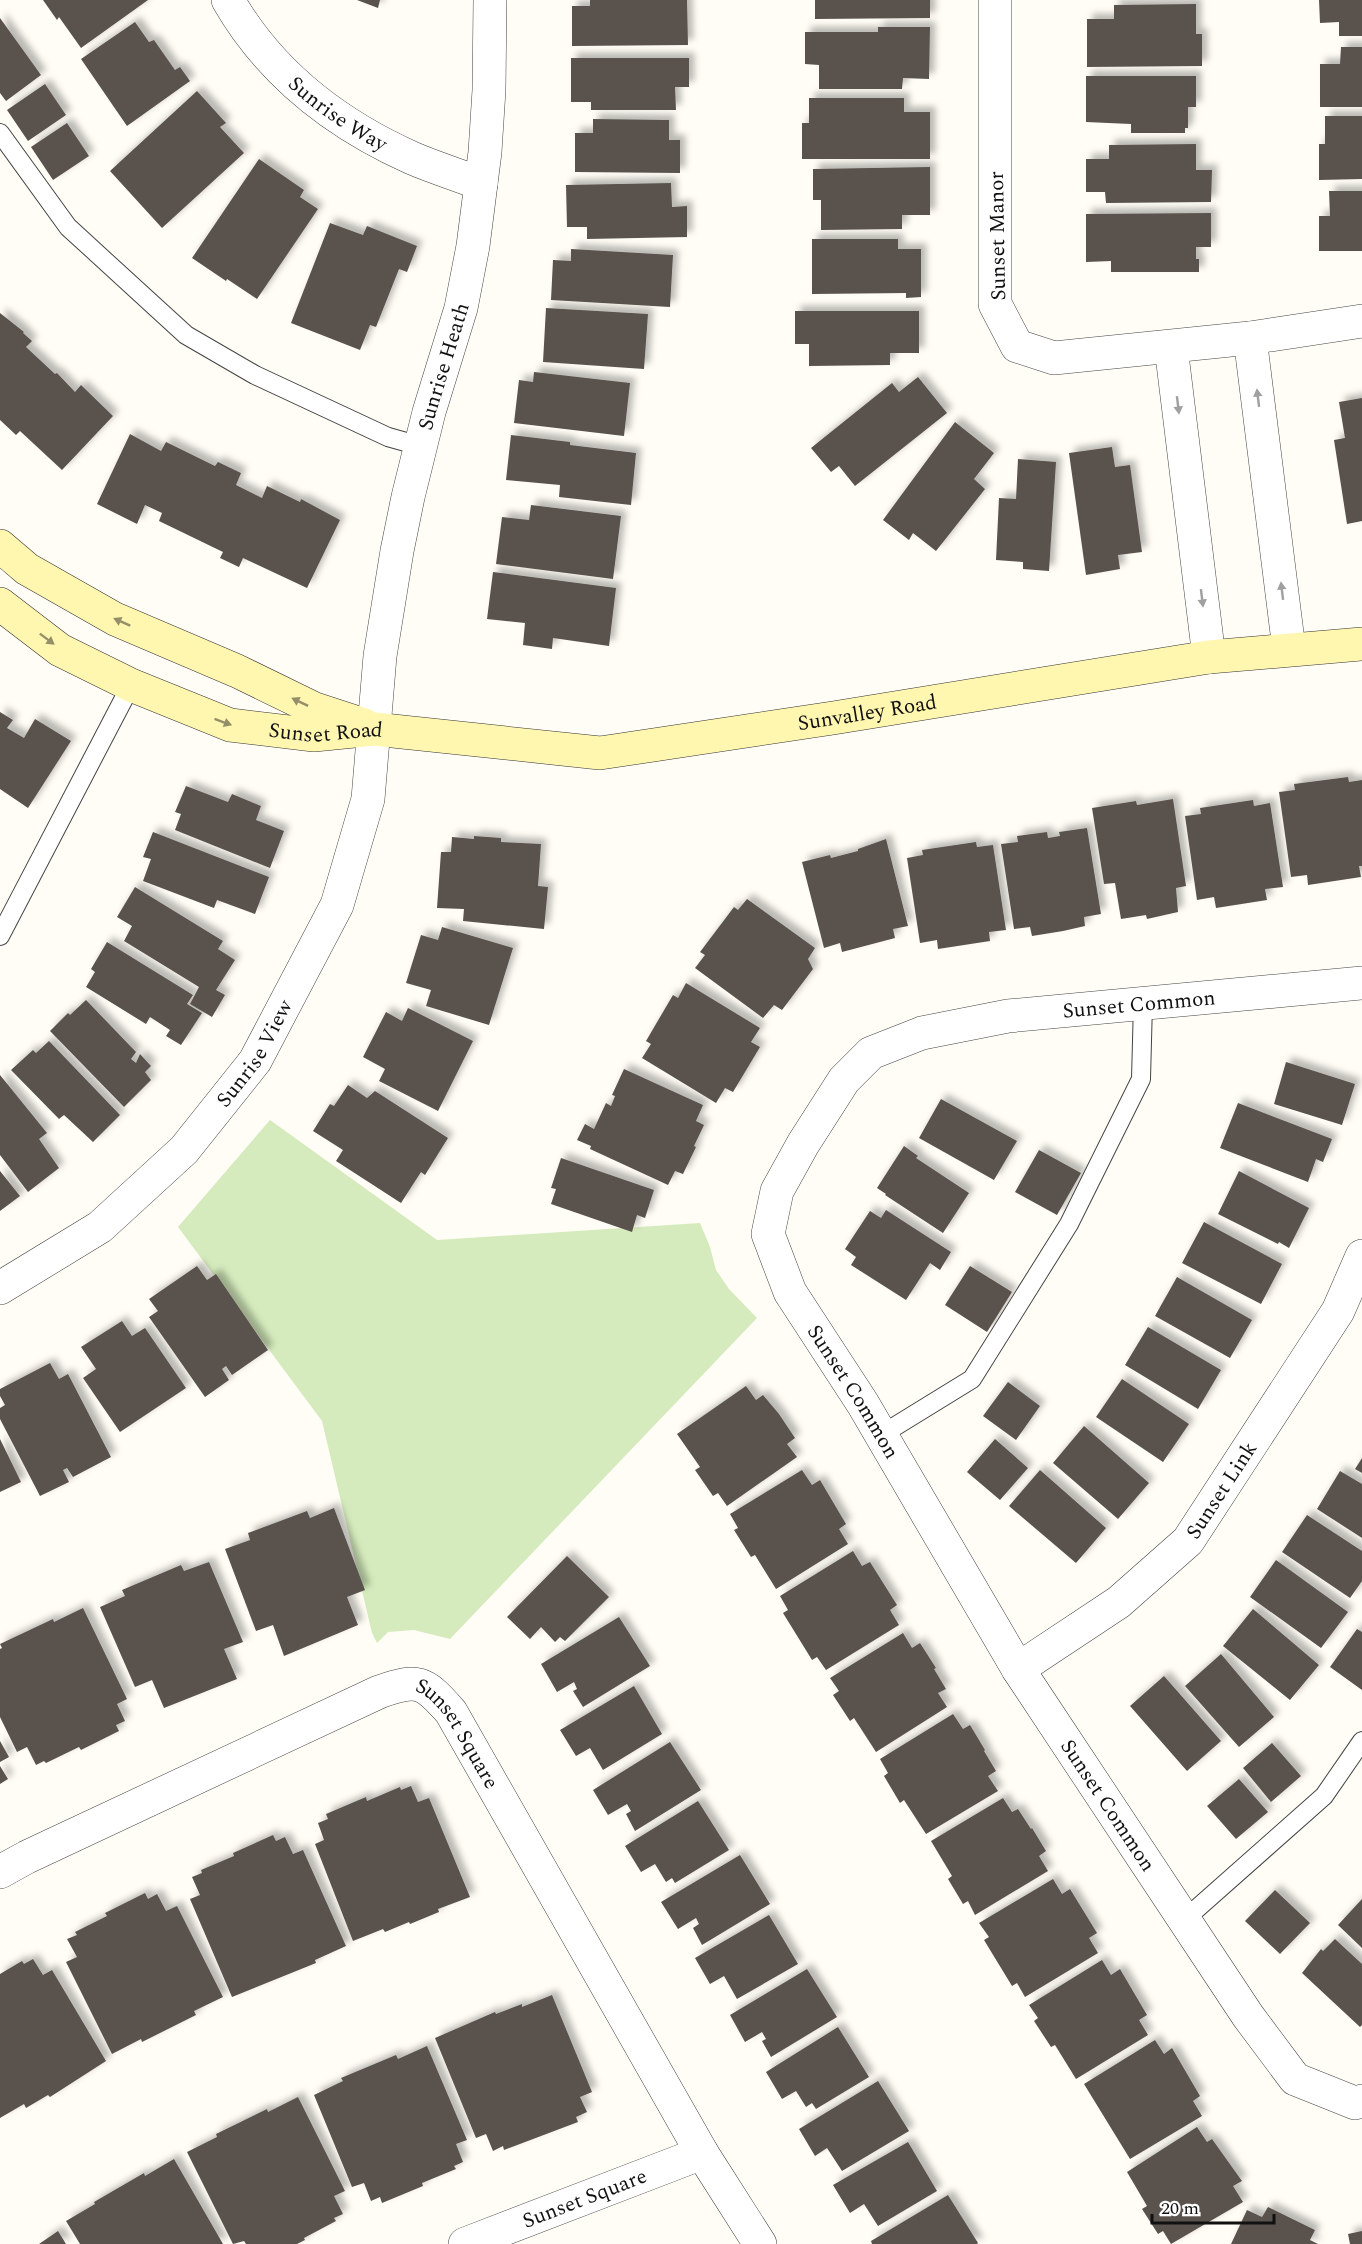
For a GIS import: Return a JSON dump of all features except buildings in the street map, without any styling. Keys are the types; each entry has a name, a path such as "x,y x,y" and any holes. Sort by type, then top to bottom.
{"street":[{"name":"Sunrise Way","path":"228,0 241,23 285,75 315,101 357,130 413,159 481,184"},
{"name":"Sunrise Heath","path":"374,729 380,656 388,600 420,446 461,308 473,246 486,152 489,0"},
{"name":"Sunset Manor","path":"995,0 996,304 1017,346 1054,358 1250,338 1362,321"},
{"path":"1250,338 1289,649"},
{"path":"1171,347 1209,657"},
{"name":"Sunset Road","path":"0,546 27,569 115,619 237,671 315,709 374,729"},
{"name":"Sunset Road","path":"0,604 60,650 131,685 230,725 314,735 374,729"},
{"name":"Sunvalley Road","path":"374,729 600,753 1209,657 1362,644"},
{"name":"Sunrise View","path":"0,1288 100,1227 184,1150 255,1061 337,905 368,799 374,729"},
{"name":"Sunset Common","path":"1362,983 1008,1016 922,1033 871,1053 844,1080 803,1144 777,1191 768,1234 790,1292 881,1435 1018,1669 1248,2016 1295,2079 1355,2103 1362,2101"},
{"name":"Sunset Link","path":"1018,1669 1119,1602 1188,1540 1338,1311 1362,1256"},
{"name":"Sunset Square","path":"0,1872 27,1857 379,1692 411,1682 423,1687 437,1696 451,1712 702,2153 760,2244"},
{"name":"Sunset Square","path":"465,2244 702,2153"}],"lane":[{"path":"0,133 68,227 186,335 255,375 388,437 420,446"},
{"path":"0,936 131,685"},
{"path":"881,1435 972,1379 1069,1224 1142,1079 1143,1003"},
{"path":"1184,1920 1324,1796 1362,1741"}],"green space":[{"path":"270,1120 437,1240 700,1223 716,1270 729,1289 757,1318 450,1639 414,1630 388,1632 377,1643 372,1633 322,1421 178,1227"}]}
